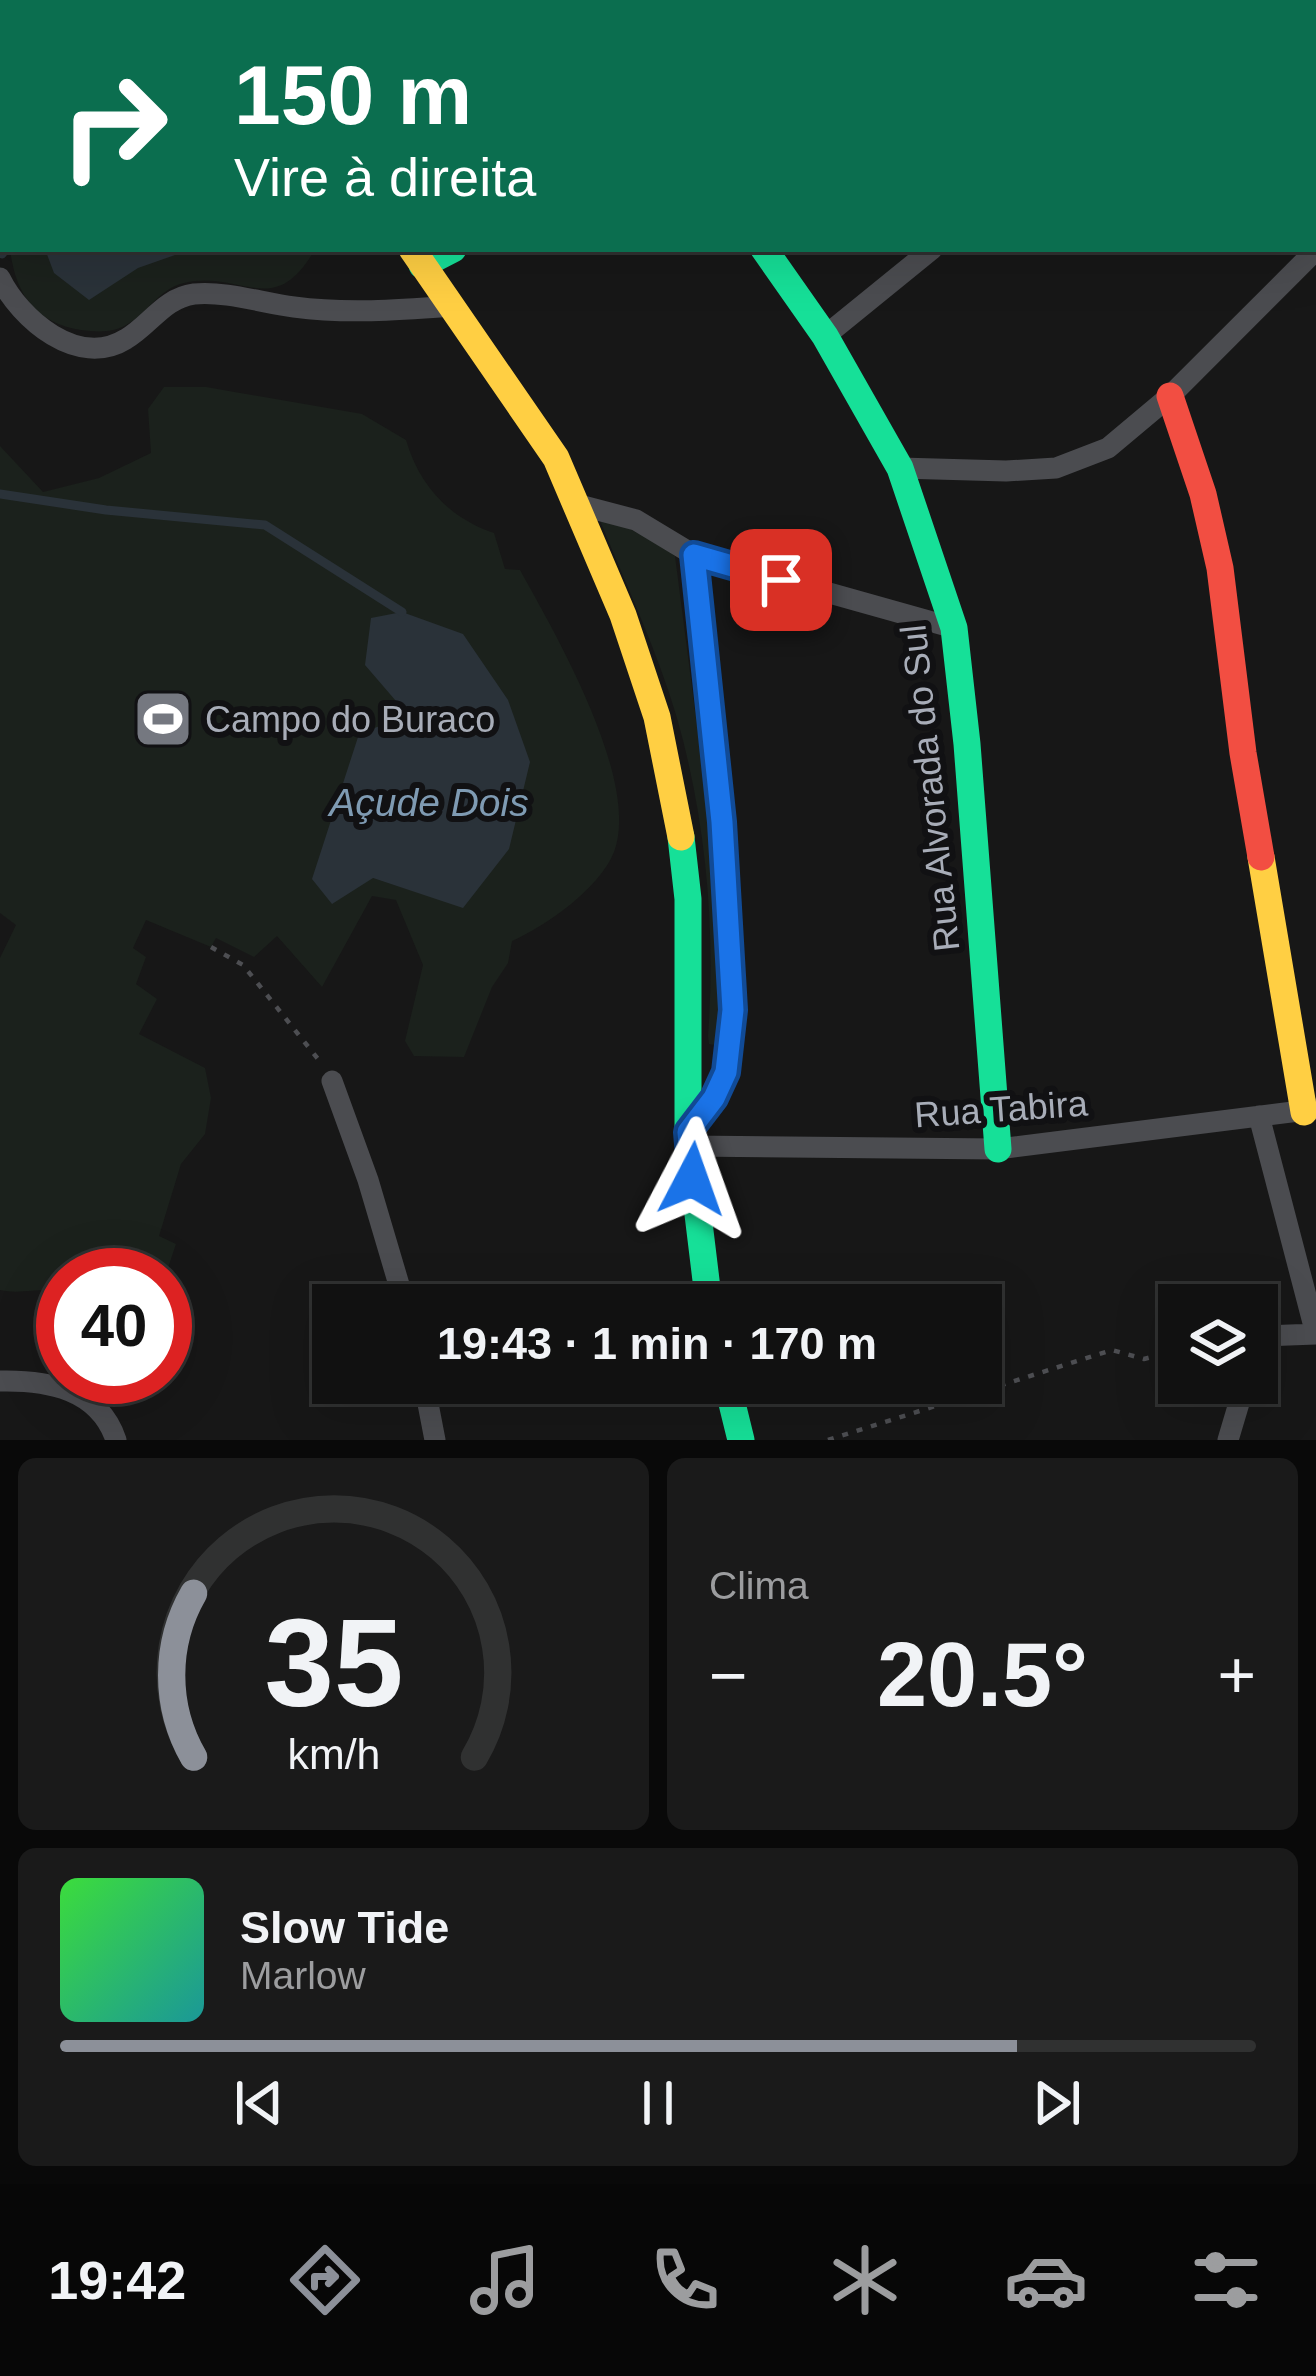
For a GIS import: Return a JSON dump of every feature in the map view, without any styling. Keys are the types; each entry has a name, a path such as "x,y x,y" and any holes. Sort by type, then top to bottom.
{"street":[{"name":"Rua Alvorada do Sul","path":"766,252 825,336 901,468 954,628 998,1149"},
{"path":"825,336 928,252"},
{"path":"901,468 1056,468 1108,448 1170,396 1314,252"},
{"path":"417,257 537,427 579,505 657,717 677,803 688,899 688,1139 706,1284"},
{"path":"0,278 26,317 56,339 95,347 122,343 164,307 195,294 347,311 451,306"},
{"path":"1170,396 1204,494 1220,568 1243,753 1310,1110"},
{"path":"579,505 636,520 694,555 954,628"},
{"path":"688,1139 726,1072 733,1010 722,822 694,555"},
{"path":"332,1081 399,1284"},
{"name":"Rua Tabira","path":"688,1139 998,1149 1310,1110"},
{"path":"1259,1115 1316,1334 1278,1338"},
{"path":"0,1381 31,1380 64,1387 92,1402 114,1432"},
{"path":"428,1404 435,1440"},
{"path":"732,1404 741,1440"},
{"path":"1228,1440 1239,1404"}],"path":[{"path":"211,947 243,964 332,1081"},
{"path":"828,1440 1112,1350 1144,1359 1158,1355"}],"shaded area":[{"path":"11,252 313,252 284,284 255,288 204,280 184,283 167,290 126,325 99,331 65,326 40,313 23,292"},
{"path":"164,387 206,387 362,414 406,440 438,498 463,518 494,533 505,569 520,570 572,668 616,787 619,822 614,852 585,892 556,916 512,941 508,963 492,987 464,1057 414,1056 405,1041 423,965 396,900 372,896 322,987 277,936 254,957 216,938 211,947 146,920 133,948 146,957 136,984 157,999 139,1034 205,1068 211,1098 205,1134 181,1164 159,1236 176,1244 175,1248 36,1248 36,1290 0,1290 0,958 16,925 0,913 0,446 43,492 99,478 151,453 148,409","holes":["409,716 463,907 373,878"]},
{"path":"597,513 675,556 713,850 723,1025 719,1046 709,1044 708,1036 711,956 706,876 687,757 660,666"}],"water":[{"path":"46,252 183,252 138,268 89,300 54,273"},
{"name":"Açude Dois","path":"402,612 463,634 508,700 530,762 509,849 463,908 373,878 332,904 312,879 359,734 408,715 365,665 371,618"}],"waterway":[{"path":"0,494 265,525 402,612"}],"traffic: fast":[{"path":"422,265 447,252"},
{"path":"766,252 825,336 900,468 954,628 998,1149"},
{"path":"681,837 688,899 688,1132 706,1284"},
{"path":"732,1404 741,1440"}],"traffic: slow":[{"path":"414,252 556,458 623,615 657,717 681,837"},
{"path":"1261,857 1304,1112"}],"traffic: jam":[{"path":"1170,396 1203,494 1220,568 1261,857"}],"place":[{"name":"Campo do Buraco","path":"163,719"}],"route":[{"path":"692,1179 688,1132 714,1098 726,1072 733,1010 722,822 694,555 781,580"}]}
